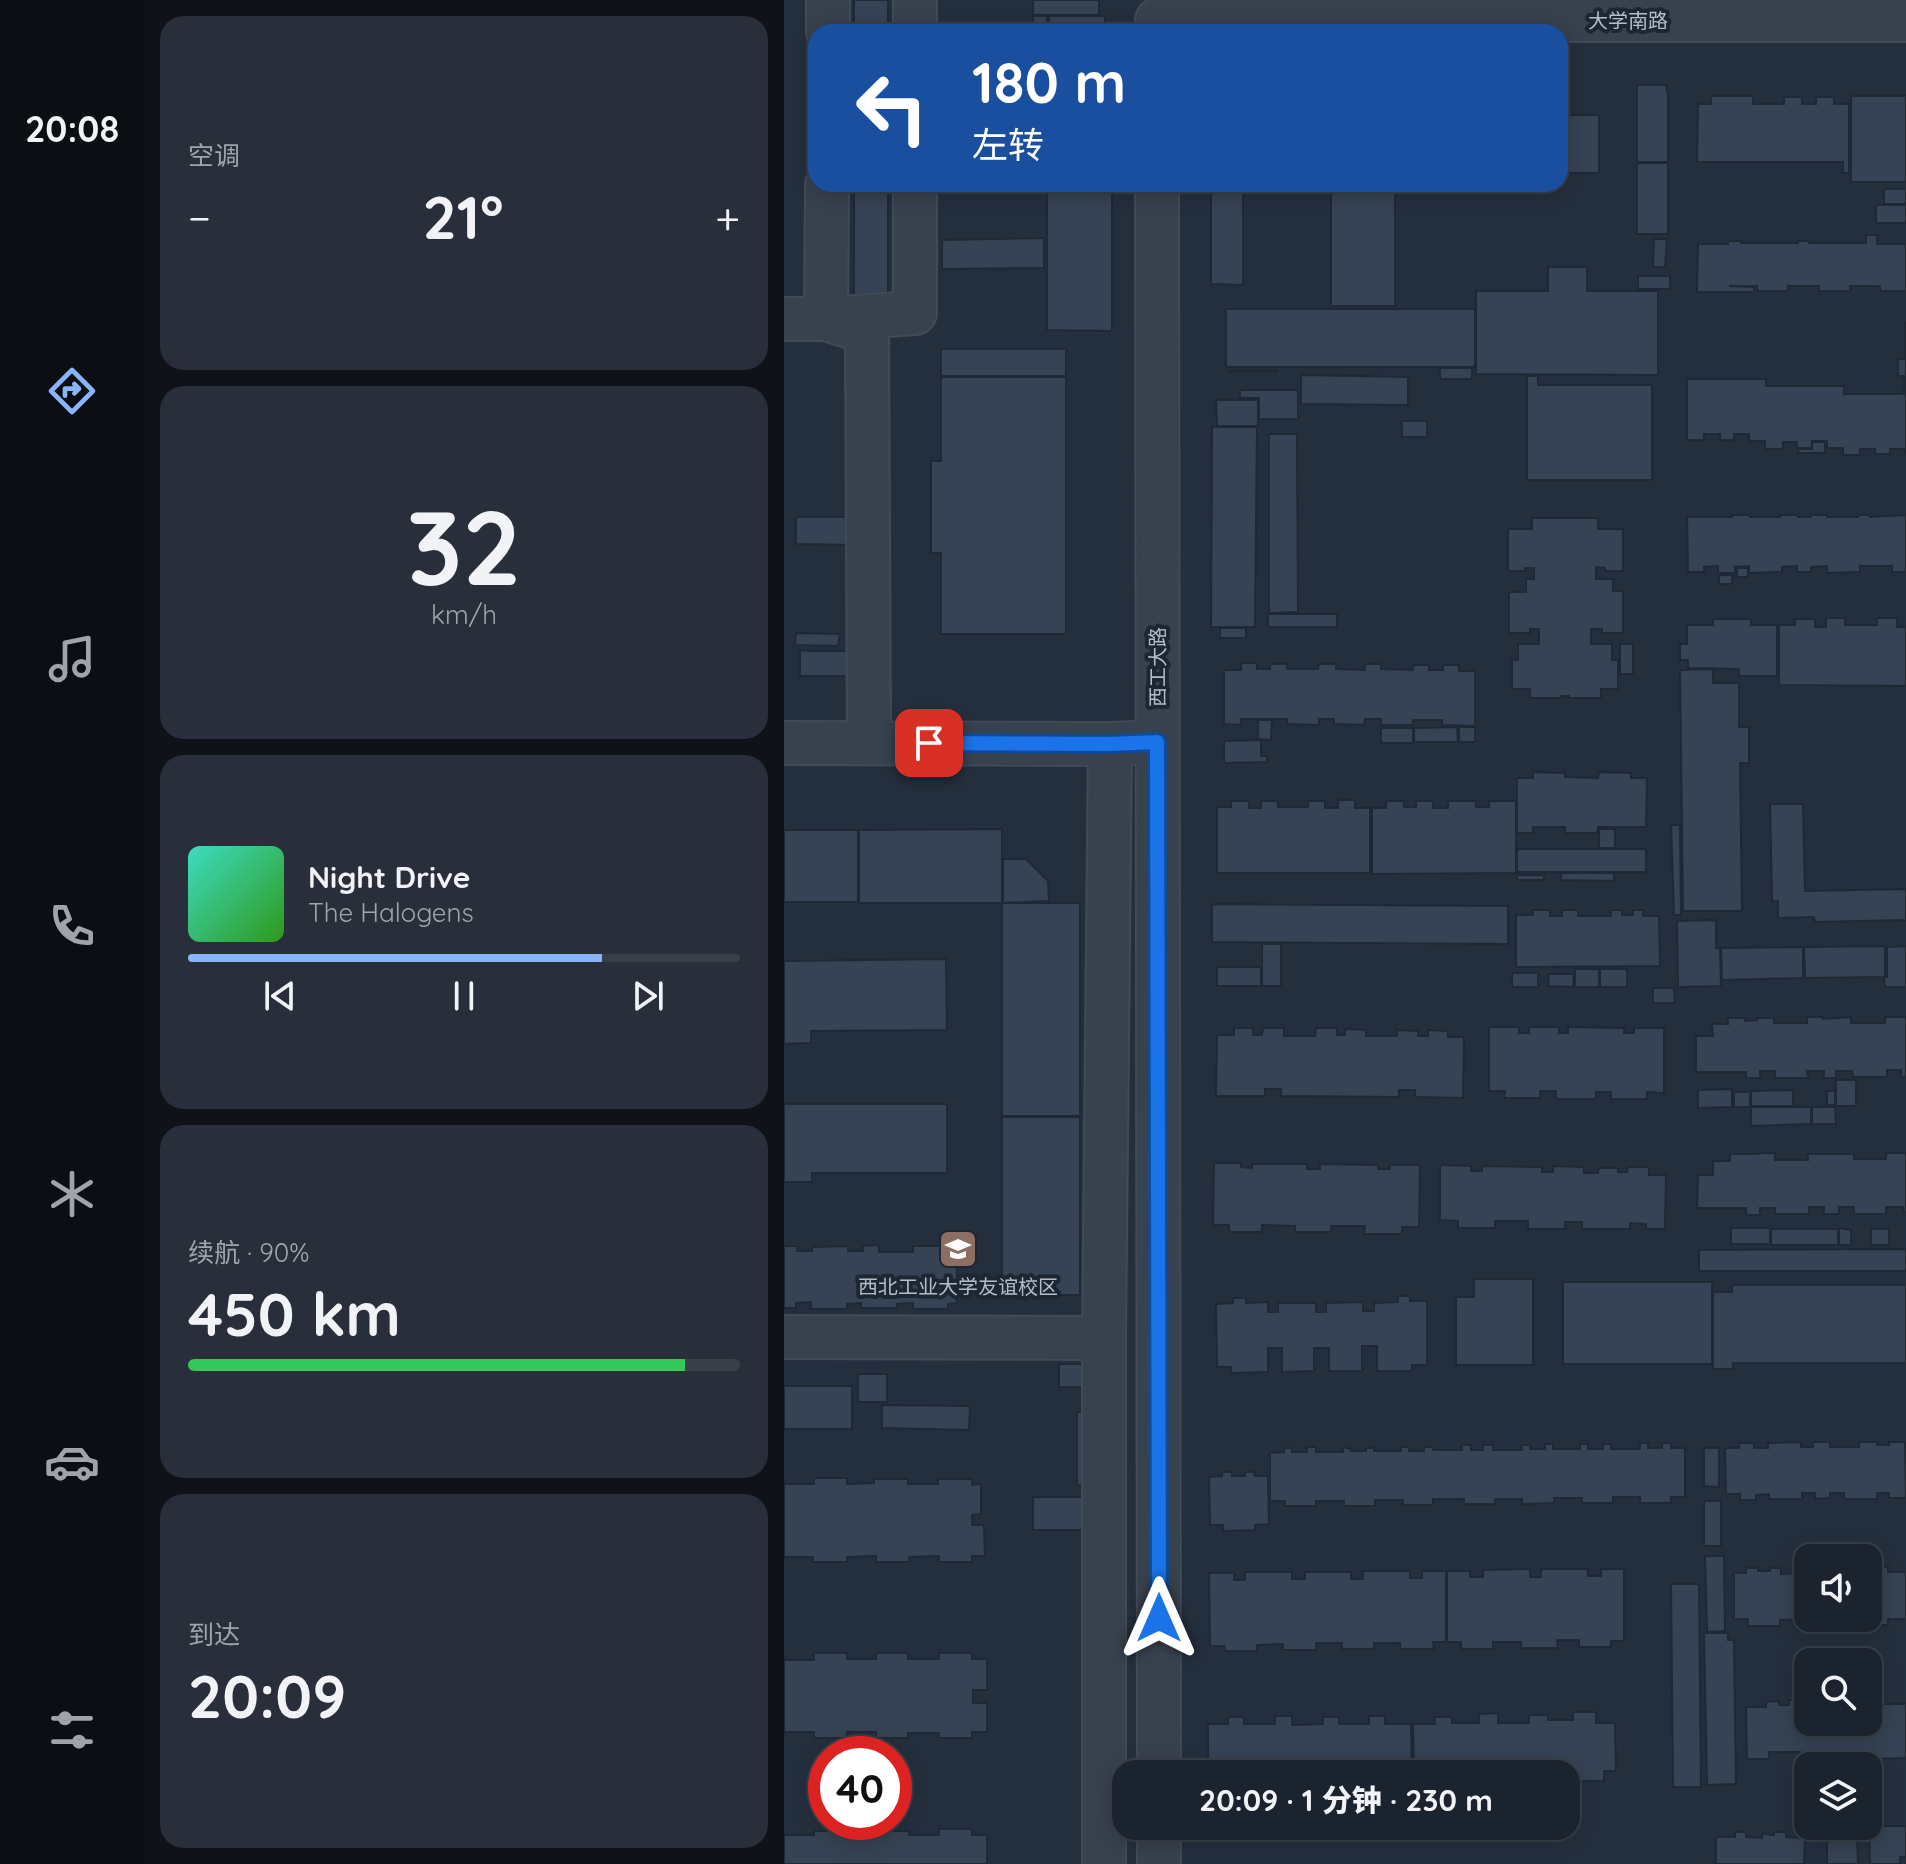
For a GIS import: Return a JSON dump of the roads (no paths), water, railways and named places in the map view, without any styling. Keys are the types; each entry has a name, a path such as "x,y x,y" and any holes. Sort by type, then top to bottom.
{"street":[{"path":"828,0 828,24"},
{"path":"915,0 915,24"},
{"name":"大学南路","path":"1157,17 1906,20"},
{"path":"826,319 827,192"},
{"path":"784,319 915,313 915,192"},
{"name":"西工大路","path":"1157,192 1159,1760"},
{"path":"826,319 867,332 869,743"},
{"path":"784,743 1157,742"},
{"path":"1104,1864 1104,1338 1110,744"},
{"path":"784,1337 1104,1338"},
{"path":"1159,1840 1159,1864"}],"place":[{"name":"西北工业大学友谊校区","path":"958,1249"}]}
